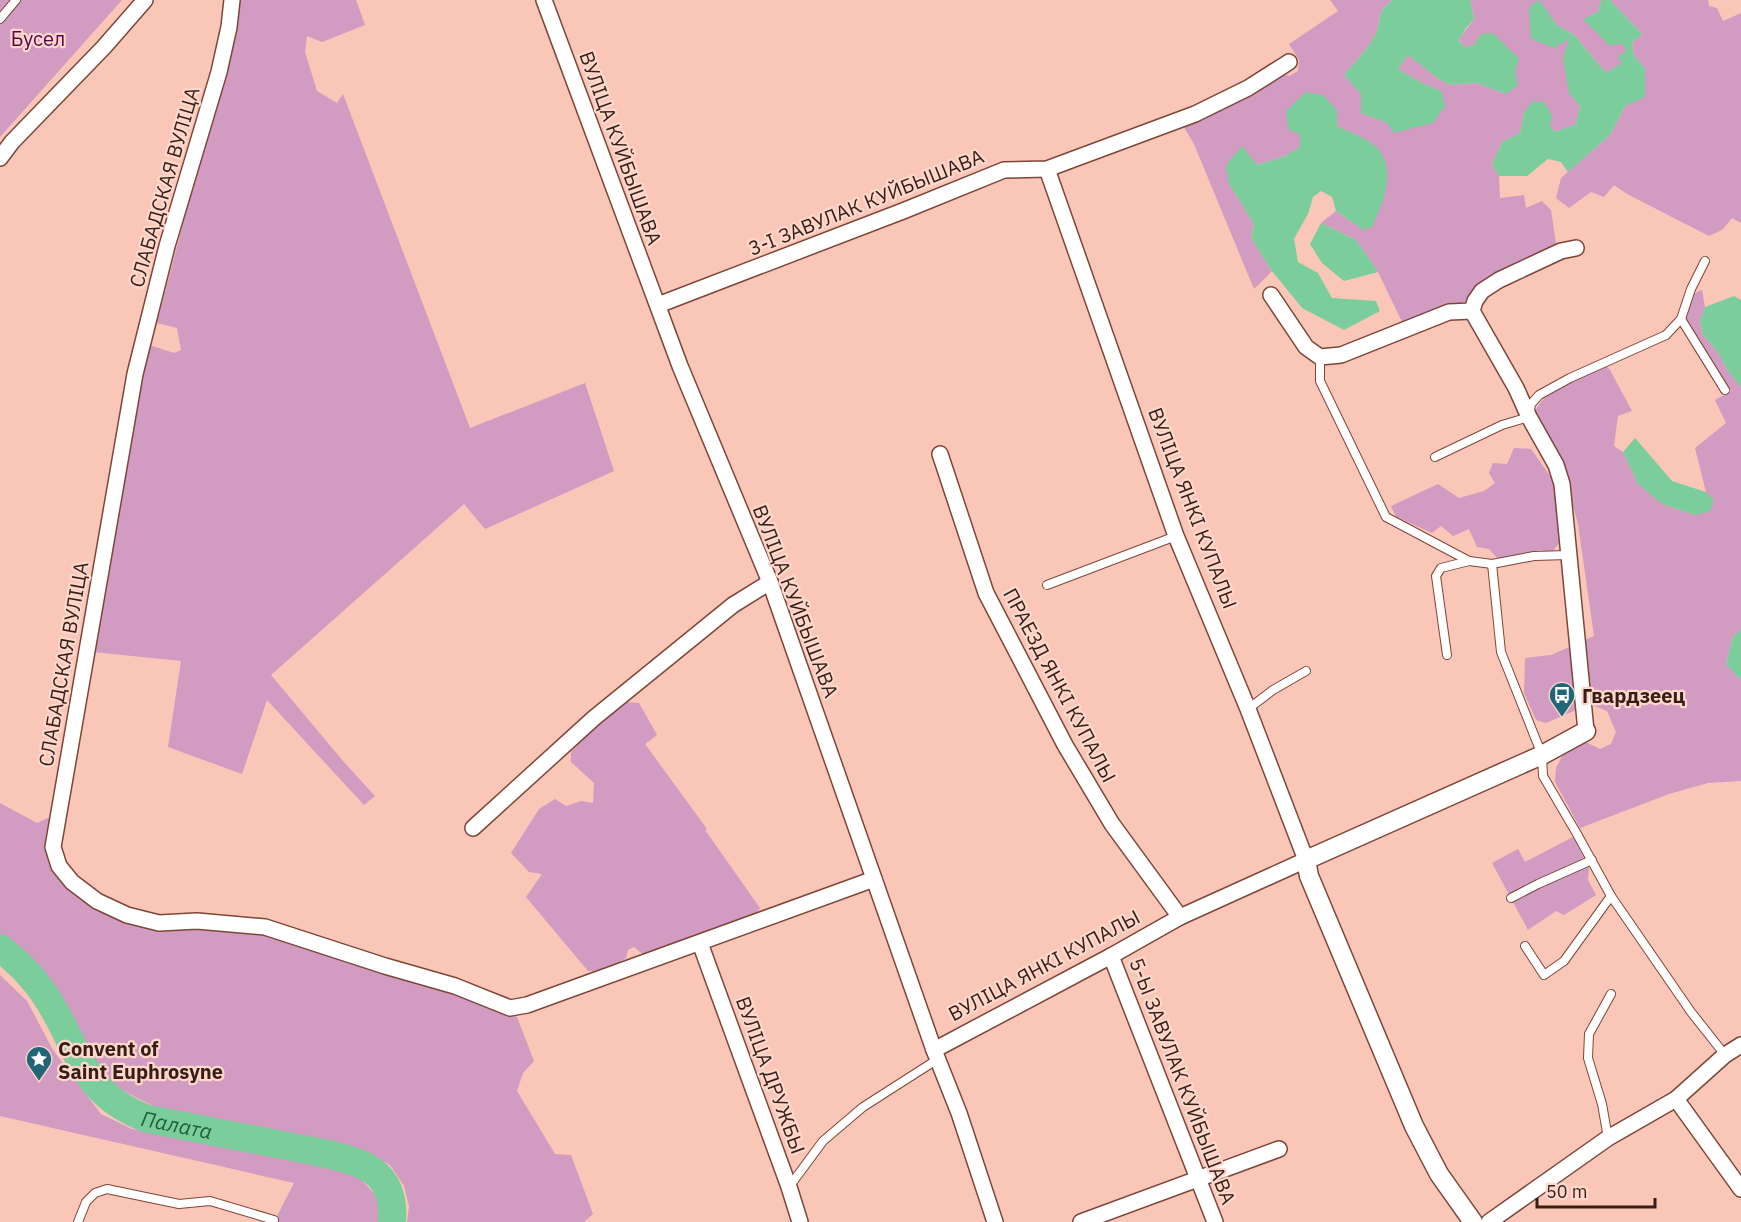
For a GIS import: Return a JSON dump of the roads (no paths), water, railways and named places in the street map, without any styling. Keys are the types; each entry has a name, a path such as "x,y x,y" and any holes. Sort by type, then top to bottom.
{"street":[{"path":"0,158 12,142 104,47 145,0"},
{"name":"СЛАБАДСКАЯ ВУЛІЦА","path":"232,0 230,27 219,72 167,246 135,374 53,847 59,866 72,882 97,901 127,915 159,923 197,921 266,927 455,986 510,1008 527,1005 700,943"},
{"name":"ВУЛІЦА КУЙБЫШАВА","path":"544,0 680,366 770,582 936,1054 959,1113 995,1222"},
{"name":"3-І ЗАВУЛАК КУЙБЫШАВА","path":"658,305 1004,170 1047,168 1195,114 1248,88 1289,62"},
{"name":"ВУЛІЦА ЯНКІ КУПАЛЫ","path":"1047,168 1176,536 1248,709 1306,860 1309,876 1414,1126 1439,1174 1473,1222"},
{"path":"1576,248 1561,251 1499,280 1482,291 1472,311 1516,388 1529,417 1556,465 1562,484 1586,731"},
{"path":"1271,295 1306,346 1320,357 1341,355 1449,312 1472,311"},
{"name":"ПРАЕЗД ЯНКІ КУПАЛЫ","path":"940,454 986,593 1060,735 1112,824 1180,917"},
{"path":"473,828 594,718 733,605 770,582"},
{"name":"ВУЛІЦА ЯНКІ КУПАЛЫ","path":"936,1054 1180,917 1542,754 1586,731"},
{"path":"700,943 874,879"},
{"name":"ВУЛІЦА ДРУЖБЫ","path":"700,943 800,1222"},
{"name":"5-Ы ЗАВУЛАК КУЙБЫШАВА","path":"1111,956 1215,1222"},
{"path":"1489,1222 1608,1138 1676,1099 1725,1055 1741,1046"},
{"path":"1676,1099 1741,1189"},
{"path":"1082,1222 1279,1149"}],"lane":[{"path":"0,19 16,0"},
{"path":"1435,457 1502,425 1529,417 1531,404 1539,395 1570,378 1666,335 1681,319 1691,289 1705,261"},
{"path":"1681,319 1725,390"},
{"path":"1320,357 1320,381 1386,517 1469,561 1492,564 1534,556 1568,555"},
{"path":"1047,585 1176,536"},
{"path":"1447,655 1436,576 1441,568 1469,561"},
{"path":"1492,564 1501,652 1542,754 1543,776 1611,896 1691,1012 1725,1055"},
{"path":"1248,709 1273,690 1306,671"},
{"path":"1511,898 1592,860"},
{"path":"1525,946 1544,975 1564,961 1611,896"},
{"path":"1608,1138 1602,1104 1588,1058 1589,1034 1611,994"},
{"path":"789,1188 824,1141 839,1127 936,1054"},
{"path":"78,1222 86,1202 95,1193 107,1189 179,1204 210,1201 274,1220"}],"waterway":[{"name":"Палата","path":"0,948 13,958 45,995 84,1068 95,1083 125,1108 148,1119 323,1153 364,1166 374,1172 389,1191 392,1222"}],"place":[{"name":"Гвардзеец","path":"1562,718"},
{"name":"Convent of Saint Euphrosyne","path":"39,1082"}],"park label":[{"name":"Бусел","path":"38,38"}]}
